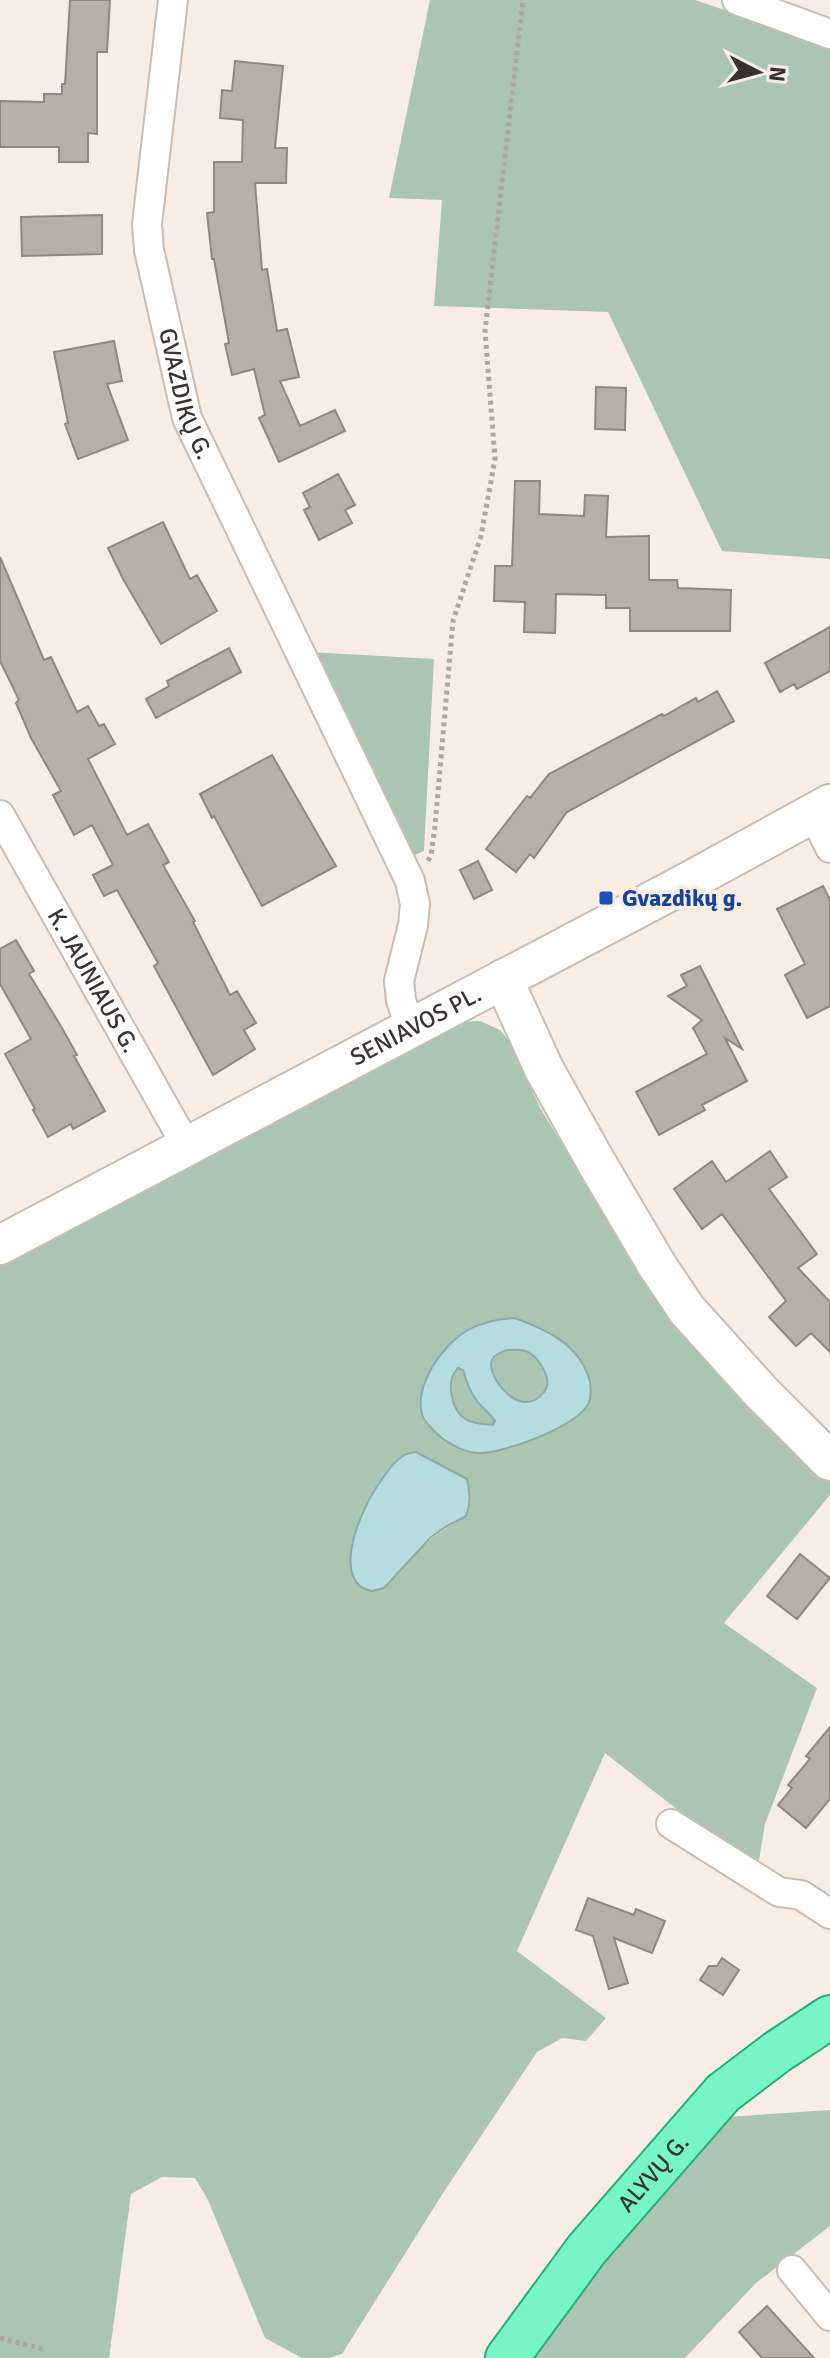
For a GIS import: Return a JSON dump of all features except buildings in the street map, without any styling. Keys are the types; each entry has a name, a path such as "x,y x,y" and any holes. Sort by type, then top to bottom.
{"main road":[{"name":"SENIAVOS PL.","path":"0,1245 821,808"},
{"path":"503,979 551,1082 665,1278 687,1310 761,1392 830,1461"},
{"name":"ALYVŲ G.","path":"507,2358 587,2249 723,2093 830,2017"}],"street":[{"name":"GVAZDIKŲ G.","path":"173,0 147,224 149,250 187,418 410,881 415,904 413,925 399,981 410,1028"},
{"path":"737,0 830,34"},
{"path":"821,808 830,848"},
{"name":"K. JAUNIAUS G.","path":"0,815 187,1147"},
{"path":"671,1824 779,1892 801,1895 830,1914"},
{"path":"792,2270 830,2316"}],"path":[{"path":"410,881 422,872 431,855 453,621 481,536 495,459 485,331 523,0"},
{"path":"0,2338 43,2349"}],"green space":[{"path":"430,0 695,0 830,46 830,559 722,551 608,312 434,306 442,200 389,198"},
{"path":"310,652 434,659 424,851 412,856"},
{"path":"480,1021 500,1030 512,1044 540,1108 645,1275 830,1482 830,1495 724,1623 817,1688 765,1824 757,1872 605,1753 517,1951 606,2018 586,2041 562,2038 537,2052 445,2190 342,2354 329,2358 302,2358 265,2338 208,2200 195,2178 162,2177 131,2194 109,2358 0,2358 0,1266 455,1022","holes":["542,1328 573,1349 587,1370 572,1419 443,1440 441,1354","415,1452 459,1474 466,1516 431,1539 384,1588 351,1546 365,1508 381,1479"]},
{"path":"507,1350 526,1352 544,1370 547,1388 535,1401 515,1399 499,1385 491,1367 493,1358"},
{"path":"459,1368 463,1370 477,1401 495,1421 493,1425 470,1421 457,1410 451,1388"},
{"path":"830,2110 830,2226 756,2283 685,2358 526,2358 603,2256 726,2117"}],"water":[{"path":"515,1318 550,1334 571,1349 586,1369 591,1391 589,1401 567,1423 536,1438 489,1452 465,1451 443,1439 424,1419 421,1405 426,1380 449,1345 468,1330 490,1321","holes":["507,1350 526,1351 544,1369 547,1387 535,1400 525,1402 515,1399 499,1384 491,1367 493,1358","458,1368 463,1370 475,1398 495,1421 493,1425 470,1421 457,1410 451,1388"]},
{"path":"416,1452 467,1479 470,1498 466,1516 430,1538 384,1588 366,1589 352,1574 354,1538 361,1517 393,1464 404,1455"}],"place":[{"name":"Gvazdikų g.","path":"606,898"}]}
